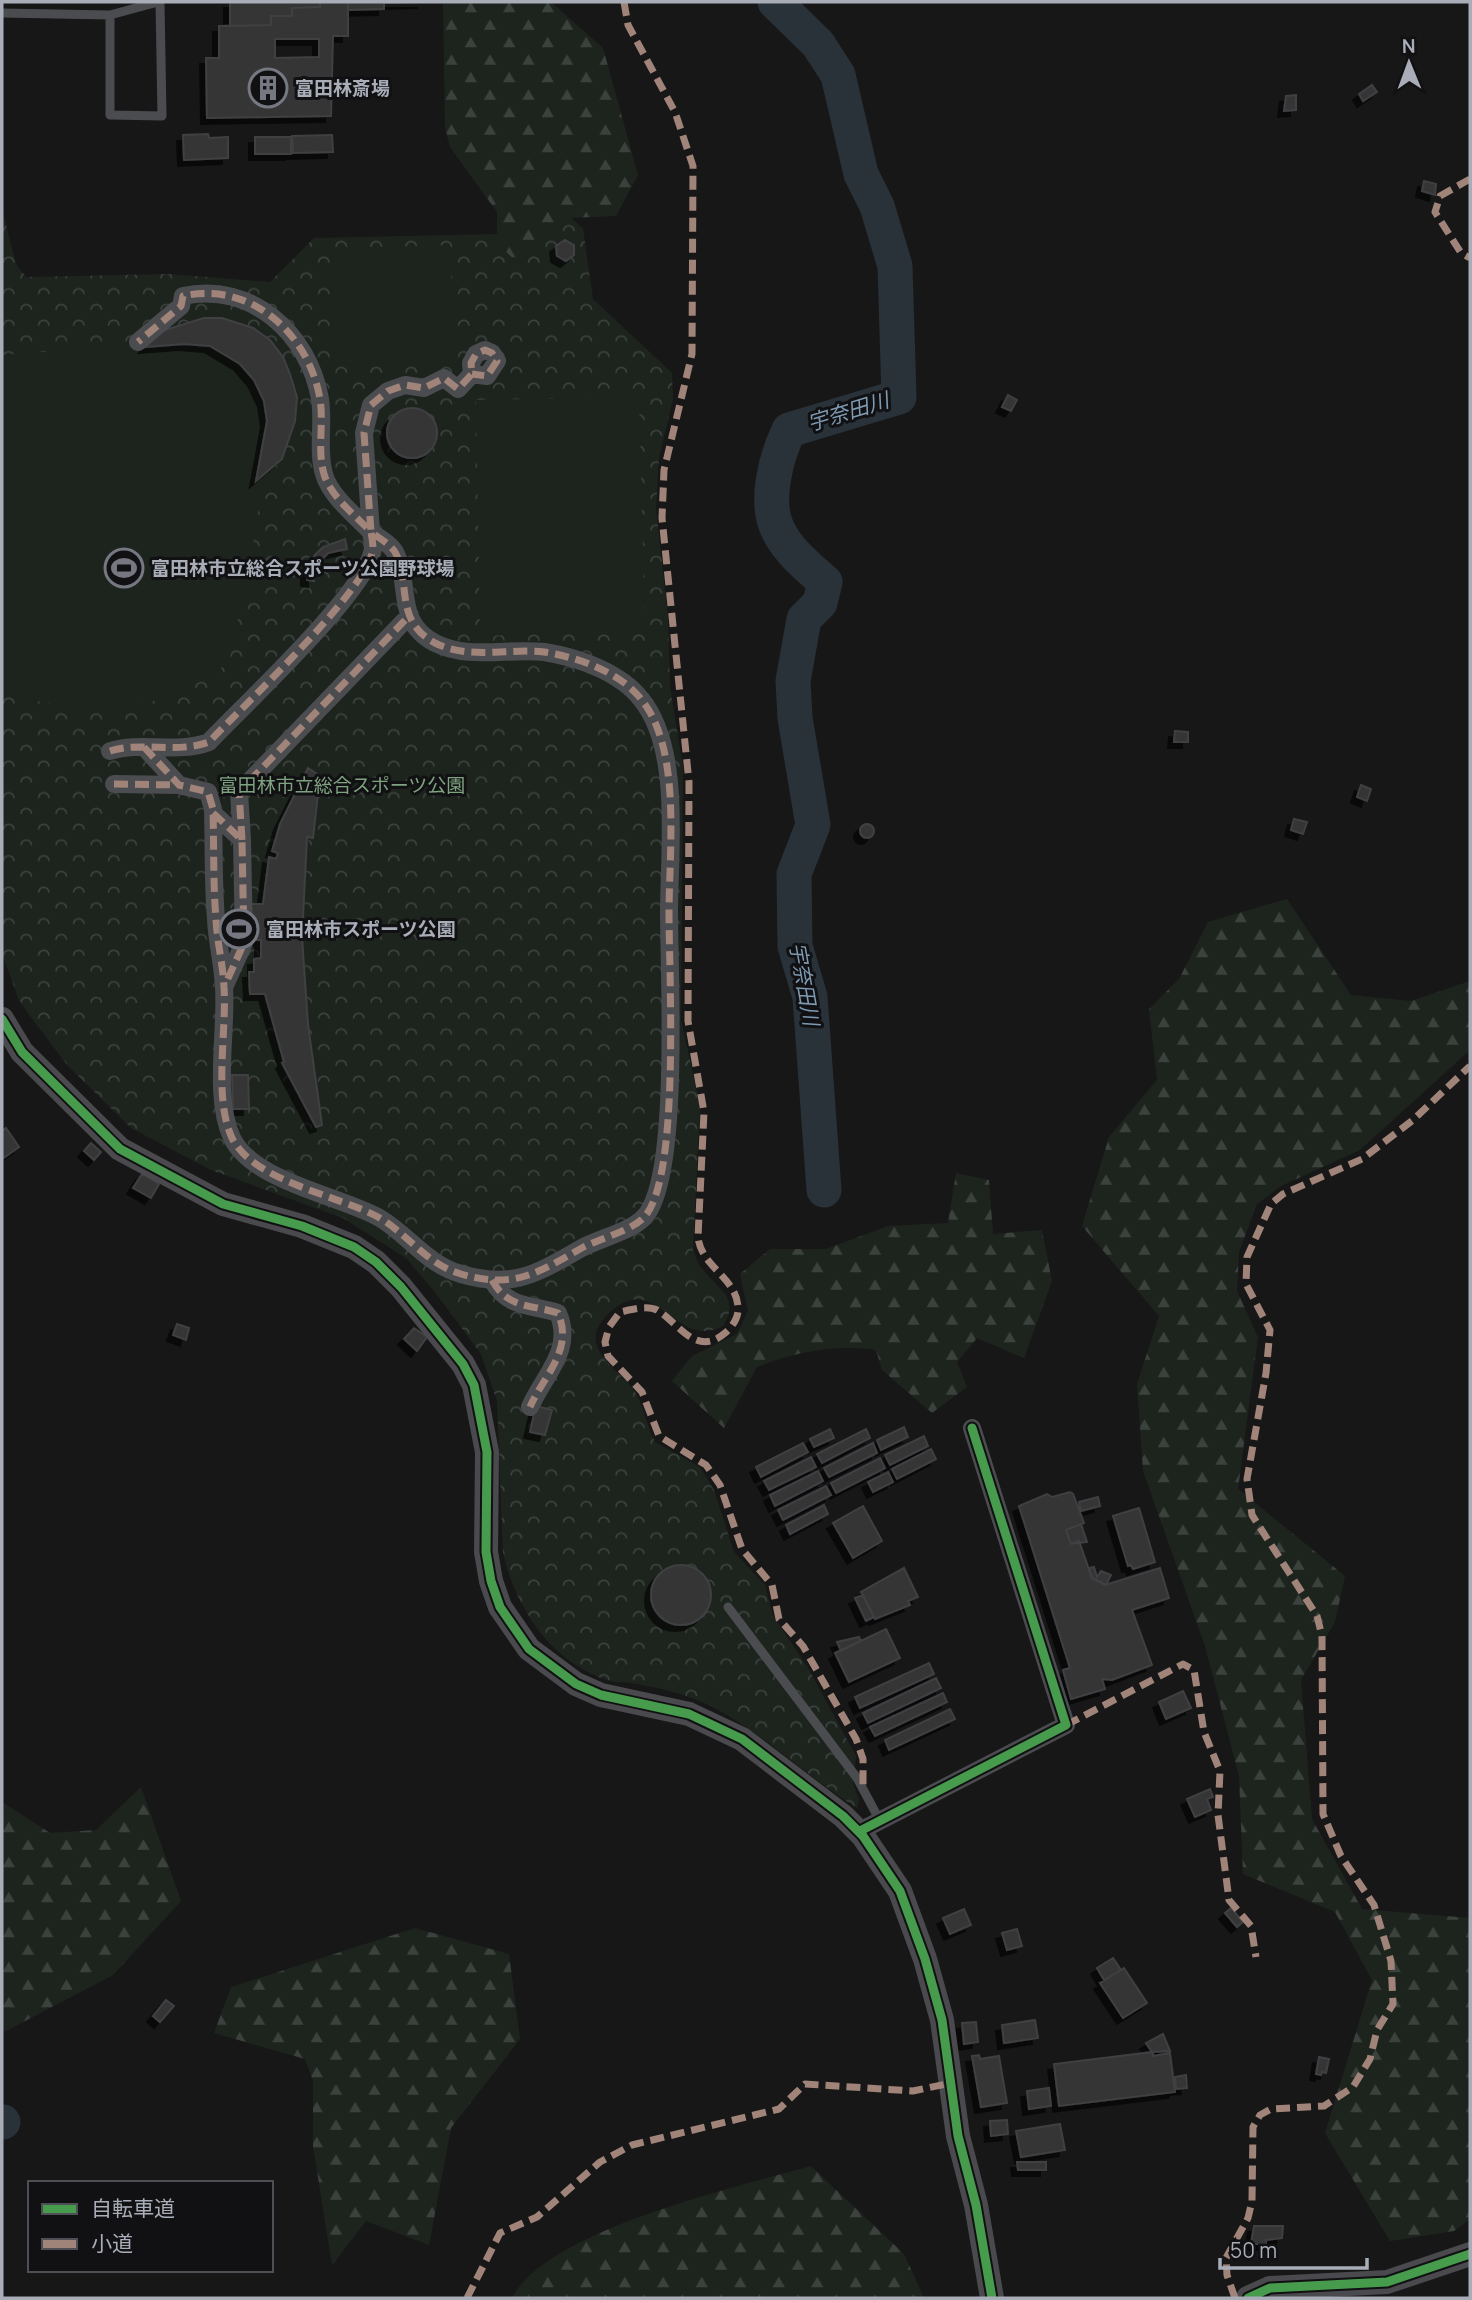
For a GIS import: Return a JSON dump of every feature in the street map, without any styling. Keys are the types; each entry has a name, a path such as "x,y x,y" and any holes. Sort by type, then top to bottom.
{"street":[{"path":"114,784 179,785 198,787 208,792 213,813 216,920 224,985 223,1091 230,1135 244,1157 265,1171 382,1219 429,1260 459,1273 492,1280 518,1279 548,1270 605,1236 630,1228 646,1216 653,1202 669,1130 669,784 657,723 640,696 616,676 582,662 544,652 451,650 428,639 403,602 403,576 395,551 371,532 335,494 324,474 320,400 312,364 297,339 272,315 222,293 201,292 183,296 181,306 138,342"},
{"path":"110,751 125,747 194,748 209,742 356,584 372,554 364,433 370,405 388,391 405,385 424,388 444,378 458,389 472,374"},
{"path":"224,985 244,943 239,792 410,615"},
{"path":"144,747 179,785"},
{"path":"213,813 242,840"},
{"path":"2,1018 22,1052 120,1149 223,1204 302,1226 354,1247 376,1262 401,1287 463,1364 474,1385 487,1452 486,1552 491,1581 500,1607 529,1649 576,1684 601,1695 689,1714 742,1740 870,1826 900,1891 925,1959 942,2020 958,2136 976,2205 992,2298"},
{"path":"492,1280 500,1296 517,1304 558,1313 563,1324 564,1340 560,1355 530,1406"},
{"path":"870,1826 1066,1725 972,1428"},
{"path":"1248,2298 1270,2288 1388,2282 1470,2254"}],"lane":[{"path":"2,13 110,15 159,2 162,116 110,116 110,15"},
{"path":"728,1607 857,1778 870,1826"}],"green space":[{"path":"443,2 551,2 603,48 638,175 616,216 571,218 519,264 497,244 497,212 450,147 445,127"},
{"name":"富田林市立総合スポーツ公園","path":"2,209 16,264 26,277 169,274 270,282 314,238 497,234 497,244 519,264 571,218 583,229 593,299 672,373 673,399 659,458 656,509 668,617 670,687 683,767 681,1019 700,1106 693,1250 701,1268 726,1295 729,1309 723,1326 706,1331 692,1329 654,1304 640,1300 626,1302 609,1313 599,1326 596,1337 603,1357 635,1392 655,1442 700,1467 714,1490 734,1552 765,1585 773,1616 807,1666 856,1756 853,1783 859,1800 857,1808 751,1730 713,1707 663,1689 610,1681 570,1662 554,1647 527,1613 509,1573 503,1552 497,1401 481,1354 434,1291 406,1258 343,1218 211,1170 131,1128 68,1066 19,1000 2,954"},
{"path":"450,245 455,363 334,364 330,249"},
{"name":"富田林市立総合スポーツ公園野球場","path":"166,343 202,347 233,360 251,378 261,401 264,433 263,473 258,515 229,662 176,693 122,707 67,706 2,691 2,355"},
{"path":"639,397 645,630 480,636 476,400"},
{"path":"1287,899 1351,995 1411,1001 1470,981 1470,1050 1360,1150 1281,1186 1257,1204 1239,1252 1237,1291 1258,1337 1238,1489 1345,1576 1335,1622 1301,1680 1312,1819 1362,1909 1470,1918 1470,2219 1454,2231 1390,2241 1325,2133 1372,1980 1335,1912 1243,1874 1239,1776 1205,1646 1143,1471 1137,1384 1159,1316 1082,1226 1109,1137 1157,1080 1149,1009 1179,979 1208,922"},
{"path":"956,1173 989,1180 993,1234 1042,1230 1052,1281 1024,1358 977,1338 957,1362 967,1387 932,1413 882,1370 876,1350 845,1348 801,1353 757,1367 724,1428 672,1381 692,1356 737,1334 748,1311 740,1274 770,1249 826,1249 888,1226 948,1223"},
{"path":"141,1787 181,1901 113,1975 6,2031 2,2029 2,1802 50,1833 96,1830"},
{"path":"415,1928 509,1954 520,2039 451,2128 429,2245 366,2221 332,2265 313,2146 313,2081 305,2059 214,2033 231,1987"},
{"path":"811,2166 904,2254 924,2298 512,2298 532,2274 563,2252 602,2232 693,2199"}],"building":[{"path":"230,2 320,2 320,7 292,8 292,16 271,16 271,25 230,26"},
{"name":"富田林斎場","path":"320,2 348,2 348,36 333,36 331,116 207,118 206,58 219,58 219,26 271,25 271,16 292,16 292,8 320,7","holes":["275,39 319,39 319,57 275,58"]},
{"path":"348,2 424,2 384,3 384,9 348,10"},
{"path":"1372,85 1377,92 1363,101 1359,94"},
{"path":"1296,95 1296,110 1284,111 1286,96"},
{"path":"208,134 209,138 228,137 228,158 184,160 183,135"},
{"path":"332,135 333,152 293,153 292,136"},
{"path":"255,137 291,137 291,154 255,154"},
{"path":"1424,181 1436,184 1435,195 1422,191"},
{"path":"565,240 574,245 574,255 566,261 557,256 556,246"},
{"path":"204,318 222,318 253,328 270,340 283,357 290,374 297,397 295,421 282,459 256,481 267,421 264,401 254,380 240,364 210,346 184,344 145,347 159,332"},
{"path":"1008,395 1017,400 1011,411 1002,407"},
{"path":"412,408 430,415 437,433 430,451 412,458 394,451 387,433 394,415"},
{"path":"345,539 347,549 328,553 314,568 314,581 307,580 307,567 315,555 323,547"},
{"path":"1175,731 1188,732 1188,742 1174,742"},
{"path":"308,768 320,776 313,838 307,837 302,937 308,1025 322,1125 316,1127 282,1063 284,1062 265,994 250,994 249,972 254,972 254,959 261,958 261,940 254,940 248,904 263,904 269,857 276,859 278,853 272,851 280,824"},
{"path":"1361,785 1371,789 1367,801 1357,797"},
{"path":"1294,819 1307,822 1303,834 1291,830"},
{"path":"867,824 872,826 872,836 867,838 862,836 860,831 862,826"},
{"path":"232,1075 248,1075 249,1109 233,1109"},
{"path":"6,1128 19,1147 2,1159 2,1131"},
{"path":"91,1143 101,1152 94,1160 84,1151"},
{"path":"142,1174 159,1184 151,1198 133,1188"},
{"path":"177,1324 189,1328 186,1340 173,1335"},
{"path":"414,1328 427,1337 417,1351 404,1339"},
{"path":"536,1406 552,1410 545,1435 530,1432"},
{"path":"904,1427 908,1437 881,1450 877,1440"},
{"path":"830,1429 834,1438 814,1447 810,1439"},
{"path":"866,1429 870,1438 822,1463 817,1454"},
{"path":"924,1436 928,1446 890,1465 885,1455"},
{"path":"803,1443 808,1452 761,1477 756,1467"},
{"path":"873,1443 877,1453 829,1477 824,1468"},
{"path":"931,1449 936,1459 897,1479 892,1469"},
{"path":"811,1457 816,1467 769,1490 764,1481"},
{"path":"880,1458 885,1468 836,1493 831,1483"},
{"path":"818,1471 823,1481 775,1506 770,1495"},
{"path":"888,1472 893,1482 873,1492 868,1482"},
{"path":"826,1486 831,1495 783,1520 778,1510"},
{"path":"1070,1492 1084,1523 1066,1530 1071,1544 1079,1541 1092,1578 1105,1585 1160,1568 1169,1598 1132,1610 1152,1665 1112,1680 1102,1679 1105,1689 1071,1699 1063,1670 1070,1668 1019,1506 1047,1494 1052,1497"},
{"path":"1098,1497 1100,1506 1081,1511 1079,1502"},
{"path":"824,1505 828,1514 790,1534 786,1525"},
{"path":"863,1506 882,1541 853,1558 833,1523"},
{"path":"1139,1508 1155,1562 1133,1569 1131,1565 1128,1566 1113,1516"},
{"path":"1081,1524 1087,1542 1071,1544 1066,1530"},
{"path":"681,1565 702,1574 711,1595 702,1616 681,1625 660,1616 651,1595 660,1574"},
{"path":"1094,1567 1097,1577 1101,1571 1111,1575 1106,1585 1092,1578 1089,1568"},
{"path":"904,1568 918,1597 908,1601 910,1605 875,1619 861,1592"},
{"path":"863,1595 874,1617 866,1621 855,1598"},
{"path":"886,1629 900,1658 849,1682 835,1653"},
{"path":"859,1637 861,1641 841,1651 837,1642"},
{"path":"929,1663 934,1674 860,1708 855,1697"},
{"path":"936,1678 941,1688 868,1723 863,1713"},
{"path":"1183,1691 1191,1708 1166,1719 1159,1702"},
{"path":"943,1693 947,1702 875,1736 870,1727"},
{"path":"950,1709 955,1719 889,1750 885,1740"},
{"path":"1210,1789 1213,1797 1207,1799 1211,1810 1195,1817 1187,1799"},
{"path":"1231,1908 1243,1922 1237,1927 1225,1913"},
{"path":"964,1909 971,1925 950,1934 943,1918"},
{"path":"1017,1929 1022,1946 1007,1950 1002,1933"},
{"path":"1113,1958 1121,1970 1104,1980 1097,1968"},
{"path":"1124,1968 1147,2003 1123,2018 1100,1983"},
{"path":"166,2000 174,2006 160,2022 153,2016"},
{"path":"1035,2020 1038,2038 1004,2043 1002,2025"},
{"path":"976,2022 978,2042 964,2044 962,2023"},
{"path":"1163,2034 1170,2051 1152,2052 1146,2043"},
{"path":"1153,2052 1153,2056 1170,2053 1175,2092 1059,2106 1054,2064"},
{"path":"979,2055 980,2059 999,2056 1007,2103 981,2107 972,2056"},
{"path":"1319,2057 1329,2059 1326,2073 1322,2072 1321,2075 1316,2074"},
{"path":"1186,2075 1187,2088 1176,2089 1175,2077"},
{"path":"1049,2088 1051,2106 1029,2109 1027,2091"},
{"path":"1007,2120 1008,2134 991,2136 990,2121"},
{"path":"1060,2124 1065,2150 1021,2157 1016,2131"},
{"path":"1017,2162 1046,2162 1046,2170 1018,2170"},
{"path":"1254,2226 1283,2226 1282,2238 1266,2240 1266,2244 1251,2244"}],"waterway":[{"name":"宇奈田川","path":"775,2 818,44 838,75 861,174 877,206 895,266 899,397 789,430 776,466 772,493 774,519 782,538 825,582 820,603 804,619 793,681 795,718 813,825 794,874 795,946 810,997 824,1190"}],"marked path":[{"path":"624,2 628,25 675,112 693,166 692,354 664,470 662,518 689,782 688,1021 704,1112 698,1237 706,1257 733,1289 738,1313 727,1331 715,1340 705,1342 688,1336 657,1310 638,1308 620,1312 609,1327 605,1342 608,1356 642,1392 659,1436 706,1465 720,1485 742,1549 772,1585 779,1619 803,1646 856,1739 863,1759 863,1788"},
{"path":"1470,179 1440,196 1435,212 1461,253 1470,258"},
{"path":"110,751 134,747 185,747 209,742 348,595 364,571 373,548 371,532 338,498 327,482 321,456 320,399 314,375 304,353 290,334 273,318 253,305 232,297 208,293 183,296 181,306 138,342"},
{"path":"144,747 179,785 208,792 213,809 215,905 224,987 223,1103 232,1138 243,1153 277,1176 378,1217 437,1263 461,1274 479,1278 510,1279 537,1272 588,1245 633,1226 646,1215 657,1192 664,1158 671,1024 670,802 663,745 654,720 632,689 610,674 584,662 544,652 461,651 435,643 422,634 409,613 396,554 371,532 364,433 371,405 388,391 405,385 424,388 444,378 458,389 472,374 471,363 476,354 485,350 492,353 497,361 487,376 472,374"},
{"path":"242,840 239,792 410,615"},
{"path":"114,784 179,785"},
{"path":"213,813 242,840 244,943 225,985"},
{"path":"1235,2298 1227,2275 1226,2258 1248,2218 1252,2201 1253,2127 1260,2115 1271,2109 1324,2106 1353,2087 1370,2059 1377,2030 1393,2004 1391,1961 1374,1905 1341,1856 1323,1814 1322,1636 1317,1616 1252,1515 1247,1479 1266,1373 1270,1330 1246,1284 1247,1257 1271,1204 1283,1194 1362,1159 1413,1120 1470,1066"},
{"path":"492,1280 498,1289 513,1301 558,1313 562,1326 560,1351 530,1407"},
{"path":"1066,1725 1183,1664 1194,1670 1204,1732 1220,1771 1218,1815 1229,1900 1251,1926 1256,1957"},
{"path":"467,2298 500,2233 537,2217 600,2162 632,2145 779,2109 805,2084 913,2091 951,2083"}],"cycle path":[{"path":"2,1019 22,1052 120,1149 223,1204 302,1226 354,1247 376,1262 401,1287 463,1364 474,1385 487,1452 486,1552 491,1581 500,1607 529,1649 576,1684 601,1695 689,1714 742,1739 843,1816 863,1836 900,1891 925,1959 942,2020 958,2136 976,2205 992,2298"},
{"path":"860,1831 1066,1725 972,1428"},
{"path":"1248,2298 1270,2288 1387,2282 1470,2254"}],"place":[{"name":"富田林斎場","path":"268,88"},
{"name":"富田林市立総合スポーツ公園野球場","path":"124,568"},
{"name":"富田林市スポーツ公園","path":"239,929"}]}
